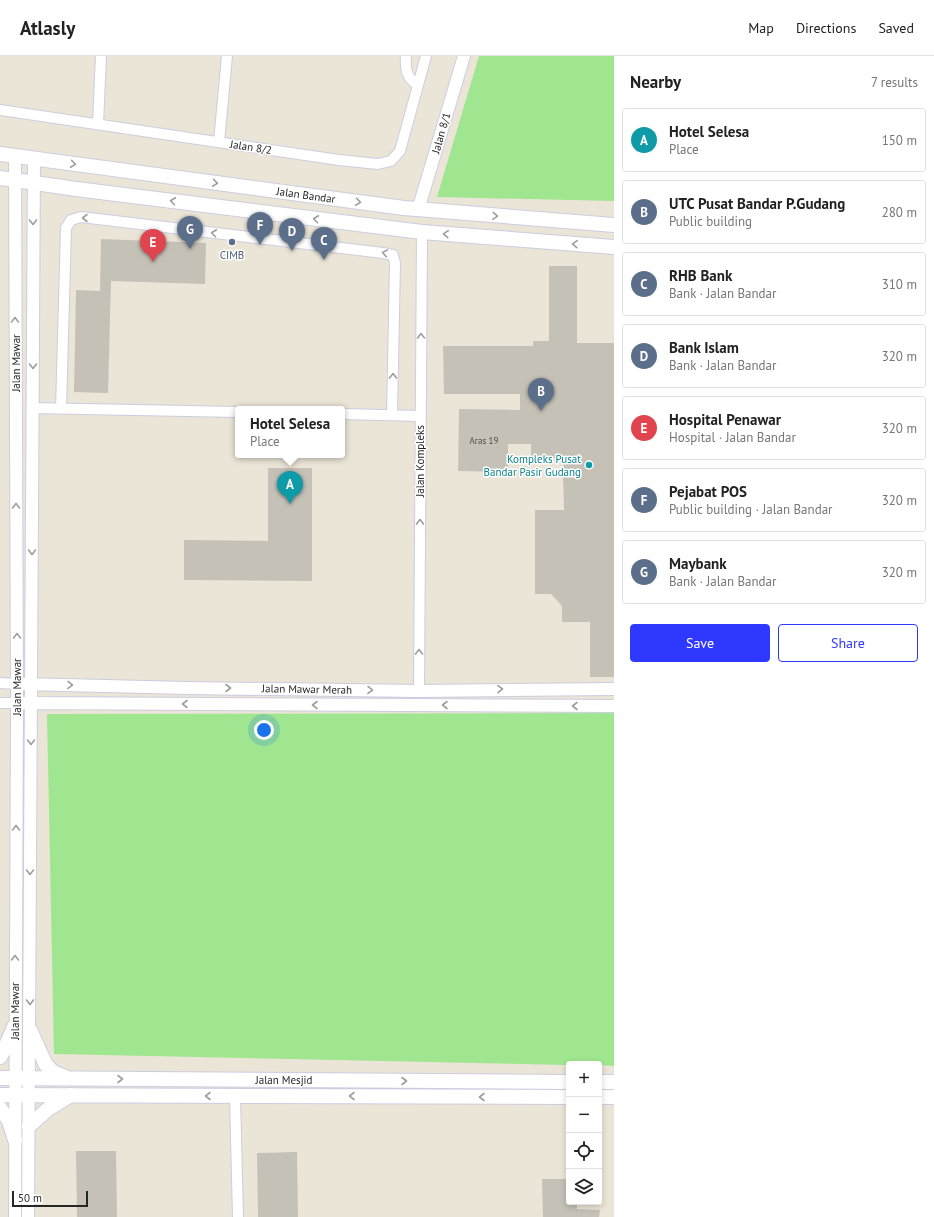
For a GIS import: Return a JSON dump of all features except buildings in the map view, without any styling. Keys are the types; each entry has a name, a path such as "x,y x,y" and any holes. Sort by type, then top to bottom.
{"main road":[{"name":"Jalan Bandar","path":"0,154 418,210 614,225"},
{"name":"Jalan Bandar","path":"0,178 422,232 614,247"},
{"path":"0,1056 15,1024"},
{"path":"30,1030 46,1065 53,1072 66,1078 81,1079"},
{"name":"Jalan Mesjid","path":"0,1078 566,1082"},
{"path":"602,1082 614,1082"},
{"name":"Jalan Mesjid","path":"0,1095 566,1097"},
{"path":"29,1126 48,1108 71,1095"},
{"path":"602,1097 614,1097"},
{"path":"0,1108 9,1121 15,1140"}],"street":[{"path":"98,124 101,56"},
{"path":"219,142 227,56"},
{"path":"406,56 407,75 418,85"},
{"name":"Jalan 8/2","path":"0,110 339,160 378,164 391,161 400,151 426,56"},
{"name":"Jalan 8/1","path":"418,210 464,56"},
{"name":"Jalan Mawar","path":"14,1217 17,703 15,156"},
{"name":"Jalan Mawar","path":"28,1217 34,158"},
{"path":"61,409 66,228 71,220 81,217 393,255 395,262 392,415"},
{"name":"Jalan Kompleks","path":"419,691 422,232"},
{"path":"32,408 235,412"},
{"path":"345,414 420,416"},
{"name":"Jalan Mawar Merah","path":"0,683 187,688 419,691 614,689"},
{"name":"Jalan Mawar Merah","path":"0,703 614,706"},
{"path":"235,1096 238,1217"}],"green space":[{"path":"479,56 614,56 614,201 437,197"},
{"path":"614,713 614,1066 602,1065 602,1061 566,1061 566,1065 54,1054 47,714"}],"place":[{"name":"CIMB","path":"232,242"},
{"name":"Pejabat POS","path":"260,245"},
{"name":"Maybank","path":"190,249"},
{"name":"Bank Islam","path":"292,251"},
{"name":"RHB Bank","path":"324,260"},
{"name":"Hospital Penawar","path":"153,262"},
{"name":"UTC Pusat Bandar P.Gudang","path":"541,411"},
{"name":"Kompleks Pusat Bandar Pasir Gudang","path":"589,465"},
{"name":"Hotel Selesa","path":"290,504"}]}
